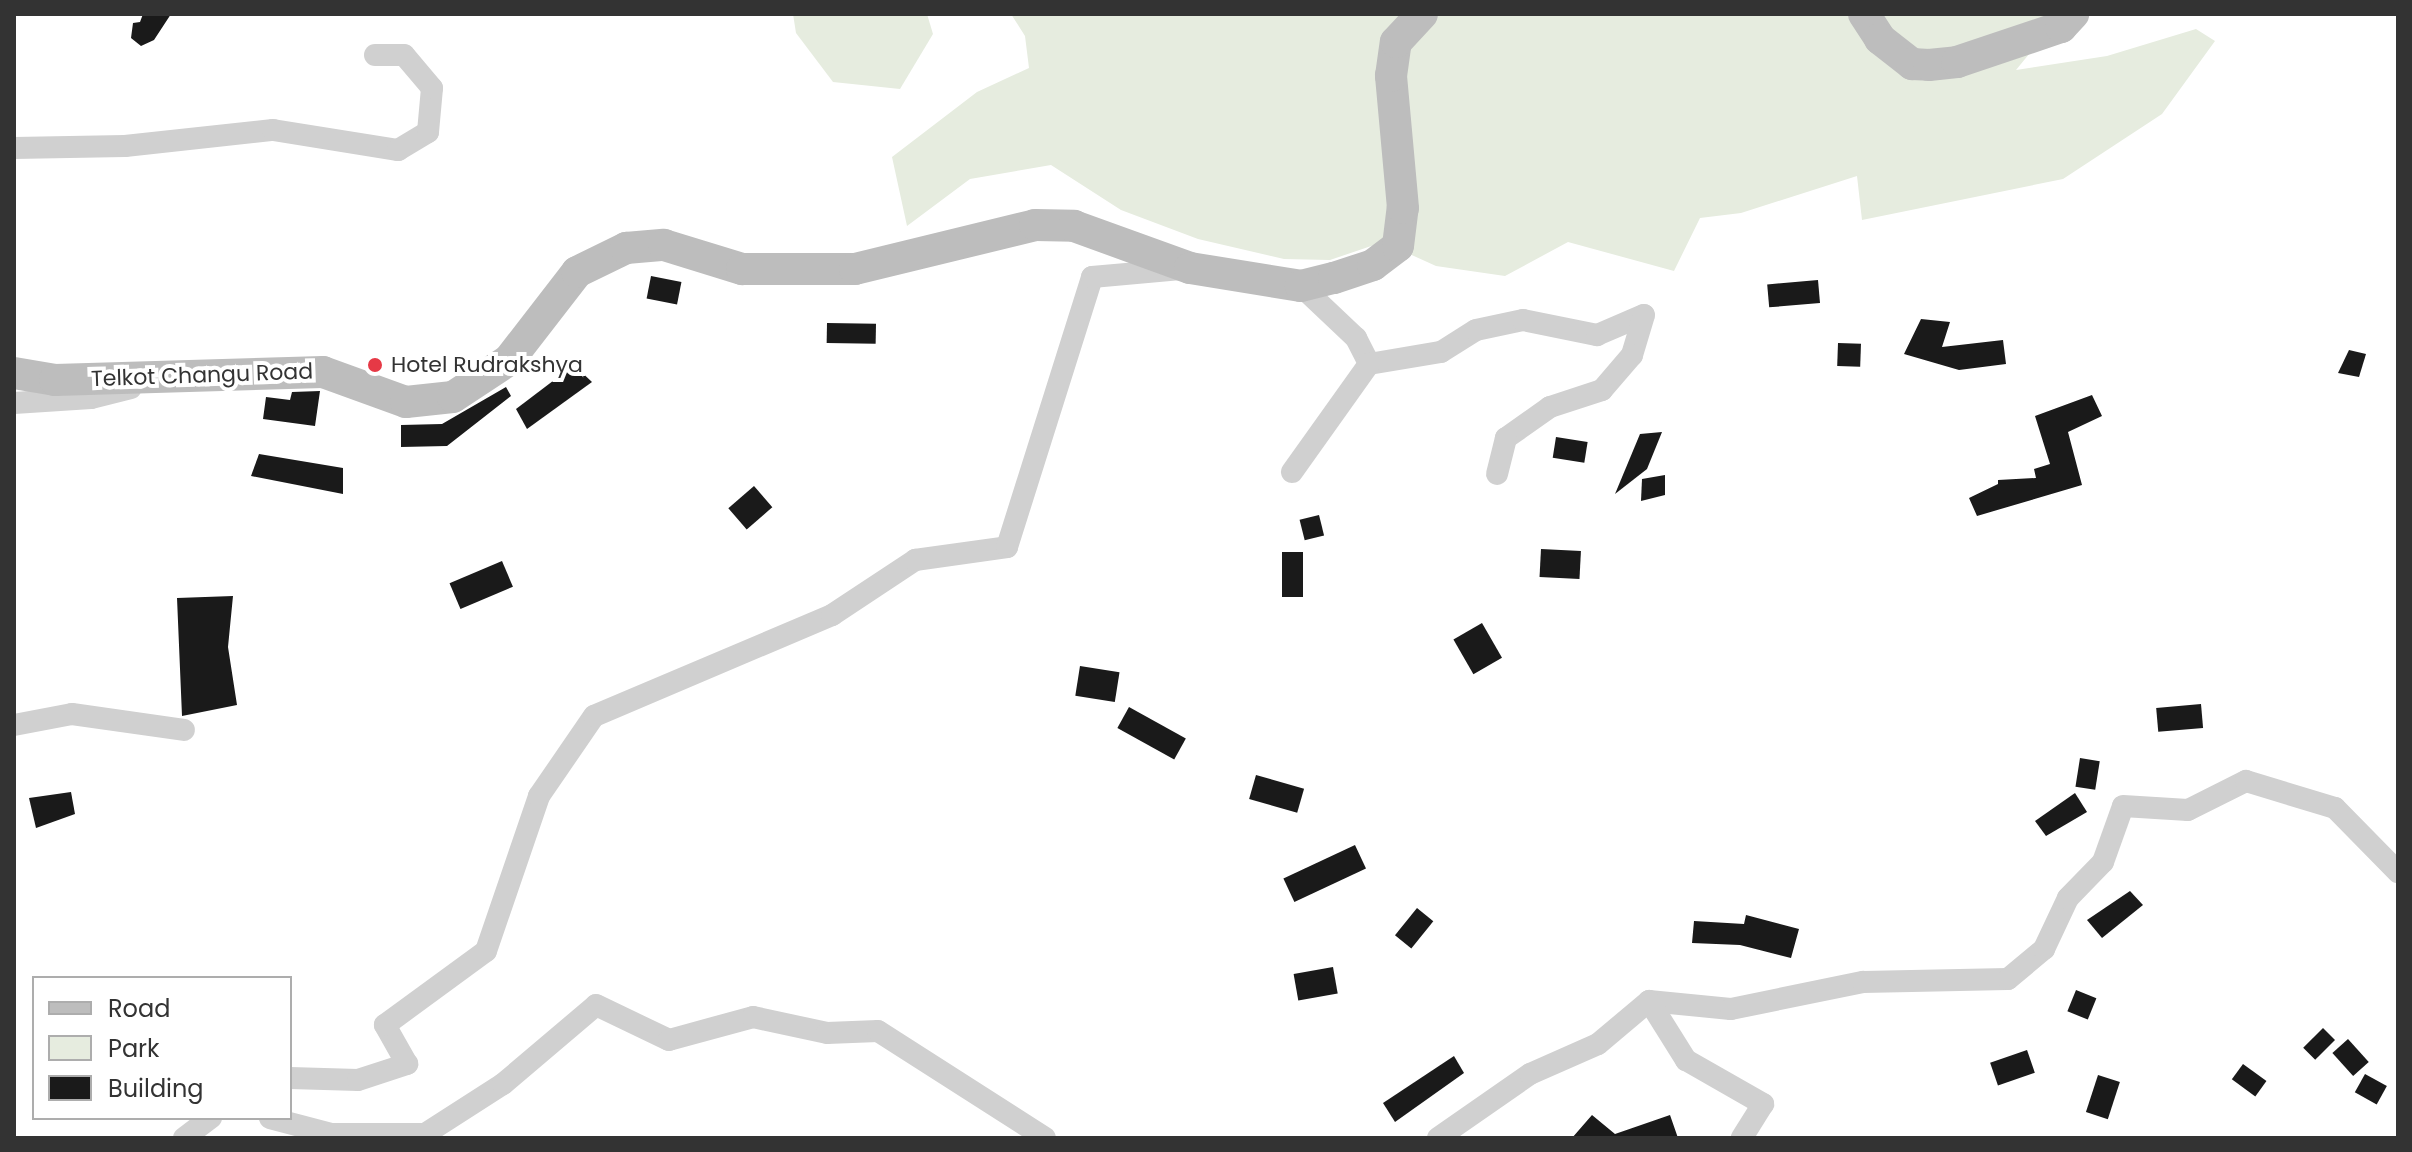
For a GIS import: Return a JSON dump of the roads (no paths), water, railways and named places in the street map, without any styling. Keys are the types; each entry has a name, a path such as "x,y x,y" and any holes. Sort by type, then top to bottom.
{"street":[{"name":"Telkot Changu Road","path":"14,373 55,380 323,372 406,402 453,397 509,360 577,272 626,248 664,245 742,269 855,269 1035,225 1074,226 1190,268 1301,286 1373,265 1398,246 1401,168 1391,76 1396,42 1422,14"},
{"path":"1864,14 1880,39 1912,64 1929,65 1957,62 2061,27 2073,14"},
{"path":"14,148 125,146 273,130 398,150 428,132 432,88 404,55 375,55"},
{"path":"292,1078 358,1080 407,1064 385,1025 486,951 539,796 594,716 832,615 915,560 1007,547 1092,277 1190,268"},
{"path":"1301,286 1356,338 1369,364"},
{"path":"1292,472 1369,364 1441,352 1476,330 1523,320 1597,335 1644,315 1632,355 1602,390 1550,407 1506,438 1497,474"},
{"path":"14,403 91,398 185,375"},
{"path":"14,725 72,714 184,730"},
{"path":"1438,1138 1530,1074 1598,1044 1649,1001 1731,1009 1863,982 2008,979 2044,949 2068,898 2103,862 2123,806 2188,810 2246,781 2335,808 2398,872"},
{"path":"1649,1001 1686,1060 1763,1104 1742,1138"},
{"path":"278,1120 331,1134 425,1134 503,1084 566,1025 596,1005 669,1040 753,1017 827,1033 878,1031 1045,1138"},
{"path":"184,1138 208,1120"}],"place":[{"name":"Hotel Rudrakshya","path":"375,365"}]}
